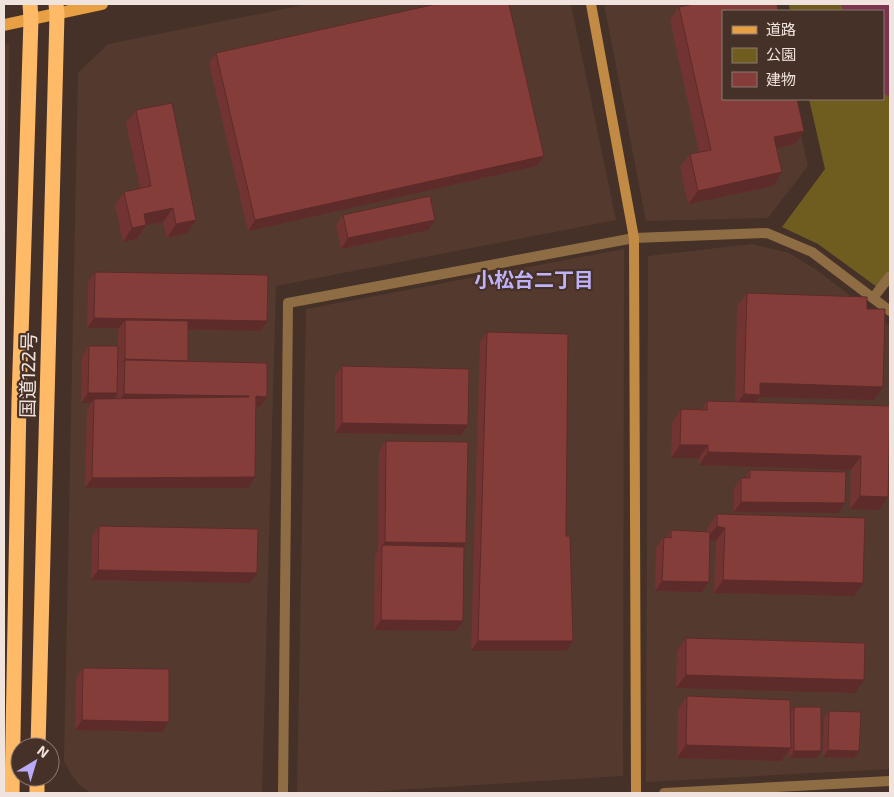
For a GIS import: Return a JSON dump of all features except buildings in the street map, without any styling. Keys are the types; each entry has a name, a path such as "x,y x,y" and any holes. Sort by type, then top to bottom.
{"highway":[{"name":"国道122号","path":"12,793 19,400 30,4"},
{"name":"国道122号","path":"38,737 56,9"}],"main road":[{"path":"4,25 31,19 56,9 102,4"}],"street":[{"path":"592,4 634,238 636,793"},
{"path":"282,793 288,303 634,238 768,234 812,252 889,308"},
{"path":"873,298 890,276"},
{"path":"664,793 890,782"}],"shaded area":[{"path":"309,4 571,4 616,220 276,286 262,793 91,793 79,785 64,761 78,73 108,44"},
{"path":"604,4 771,4 722,10 722,100 793,100 808,166 768,218 646,221"},
{"path":"841,4 890,4 890,98 884,94 884,10 843,10"},
{"path":"9,44 4,397 4,45"},
{"path":"752,244 789,253 818,271 890,326 890,769 646,782 648,256"},
{"path":"624,249 623,776 348,793 297,793 306,309"}],"green space":[{"path":"789,4 890,4 890,269 877,287 818,244 782,227 825,169 809,100 884,100 884,10 790,10"}],"district":[{"name":"小松台二丁目","path":"534,280"}]}
